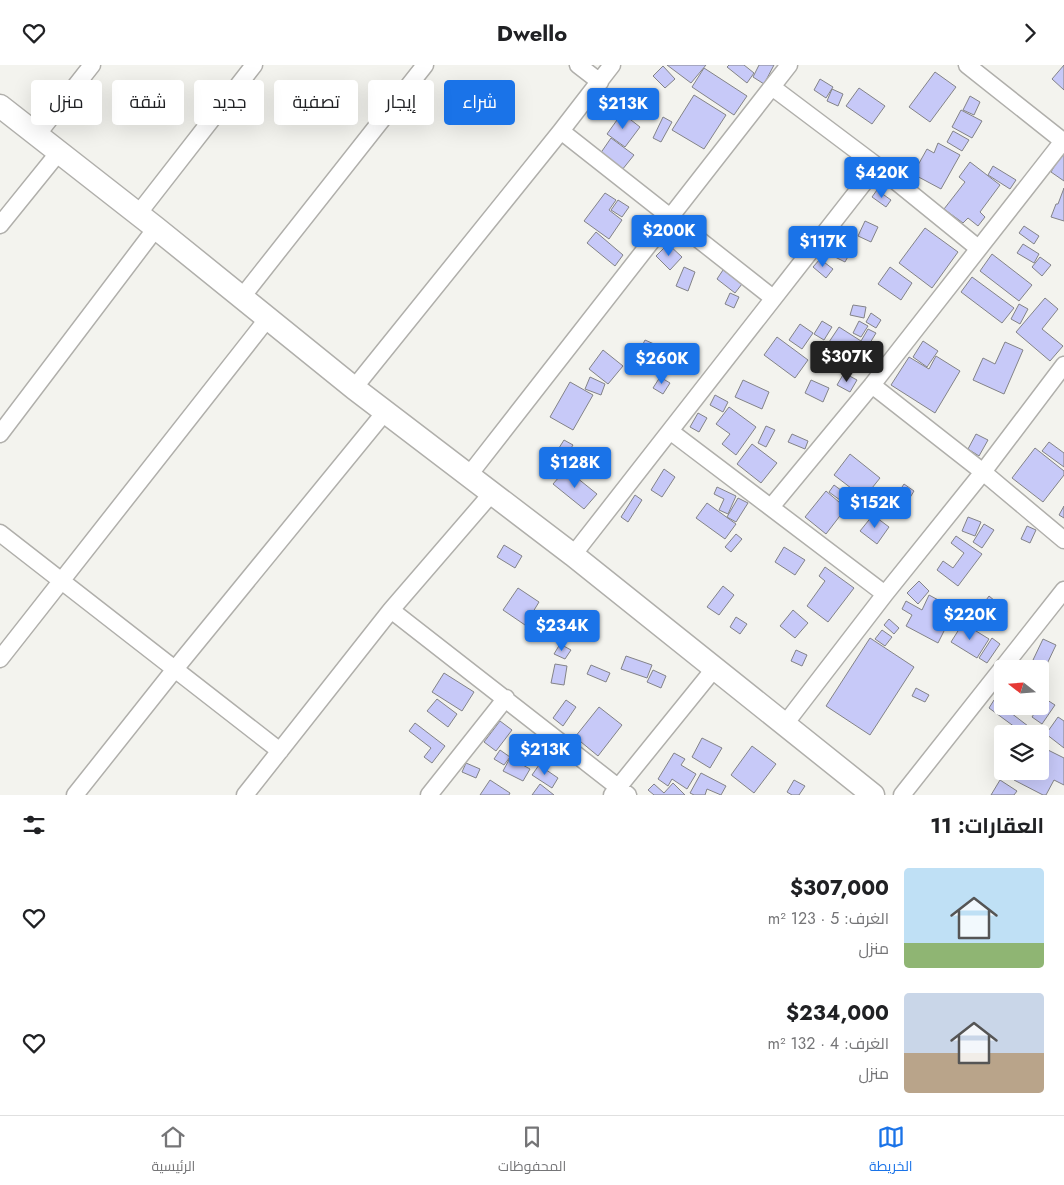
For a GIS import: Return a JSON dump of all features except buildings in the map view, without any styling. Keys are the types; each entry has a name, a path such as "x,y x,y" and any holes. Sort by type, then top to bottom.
{"street":[{"path":"37,135 92,65"},
{"path":"138,214 254,65"},
{"path":"242,297 425,65"},
{"path":"578,65 600,82"},
{"path":"354,388 612,65"},
{"path":"469,475 789,65"},
{"path":"771,507 872,385 978,248 1064,142 970,66"},
{"path":"772,87 877,166 978,248"},
{"path":"0,106 156,228 354,388 572,555 873,795"},
{"path":"561,131 773,298"},
{"path":"0,225 59,152"},
{"path":"572,555 877,166"},
{"path":"0,434 156,228"},
{"path":"0,659 268,319"},
{"path":"784,724 984,472 1064,365"},
{"path":"872,385 984,472 1064,540"},
{"path":"75,795 385,411"},
{"path":"670,431 885,595"},
{"path":"245,795 391,610 492,493"},
{"path":"0,533 280,751"},
{"path":"902,795 1064,590"},
{"path":"391,610 506,698 619,792 714,669"},
{"path":"429,795 506,698"}]}
